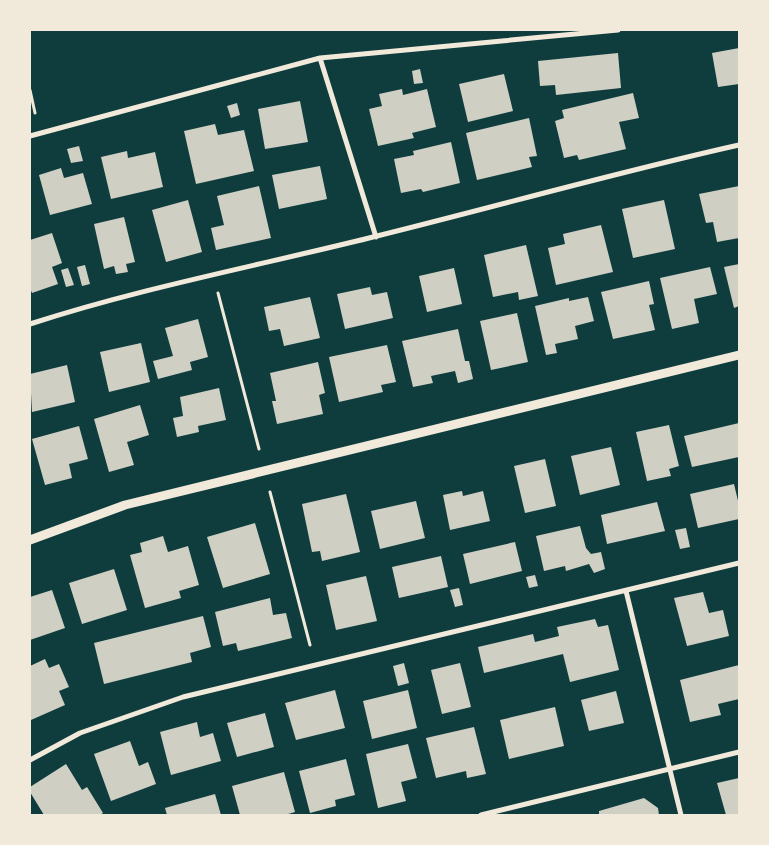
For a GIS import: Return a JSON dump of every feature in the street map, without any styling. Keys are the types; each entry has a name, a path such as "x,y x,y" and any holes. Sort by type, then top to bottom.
{"street":[{"path":"30,136 320,58 618,30"},
{"path":"320,58 376,237"},
{"path":"30,324 213,274 376,237 656,164 739,145"},
{"path":"30,540 125,505 739,355"},
{"path":"30,760 80,733 183,697 739,563"},
{"path":"626,591 681,815"},
{"path":"481,815 739,752"}],"building":[{"path":"739,48 739,84 718,87 712,53"},
{"path":"618,53 621,88 556,95 555,85 540,86 538,61"},
{"path":"420,69 423,83 414,84 412,71"},
{"path":"504,74 513,111 468,122 459,84"},
{"path":"402,89 403,95 427,89 436,127 412,133 414,138 378,146 369,109 382,106 379,94"},
{"path":"633,93 639,118 619,122 626,149 579,160 577,155 564,158 555,121 564,118 562,110"},
{"path":"300,101 308,142 265,149 258,109"},
{"path":"237,103 240,115 231,118 227,106"},
{"path":"529,118 537,156 529,157 532,167 477,180 466,133"},
{"path":"215,124 218,135 244,130 254,171 196,184 184,131"},
{"path":"451,142 460,183 423,192 421,189 401,193 394,159 414,155 413,151"},
{"path":"79,146 83,161 71,163 67,149"},
{"path":"127,151 128,158 155,152 163,187 111,199 101,157"},
{"path":"320,166 327,199 279,209 272,175"},
{"path":"61,168 64,178 83,173 92,204 50,215 39,175"},
{"path":"259,186 271,238 216,250 211,228 224,225 217,196"},
{"path":"739,186 739,238 717,242 713,222 706,223 699,194"},
{"path":"188,200 202,252 166,262 152,210"},
{"path":"664,200 675,249 633,258 622,209"},
{"path":"124,217 135,262 126,264 128,272 116,274 114,266 104,269 94,224"},
{"path":"601,225 613,272 556,285 548,248 565,244 563,234"},
{"path":"52,233 62,263 52,267 58,284 32,293 30,288 30,240"},
{"path":"526,245 538,296 519,300 518,292 493,297 484,255"},
{"path":"739,264 739,306 734,308 724,267"},
{"path":"85,265 90,284 82,286 77,267"},
{"path":"710,267 717,294 694,299 699,323 672,329 660,278"},
{"path":"68,268 74,285 66,287 61,270"},
{"path":"454,268 462,304 427,312 419,276"},
{"path":"649,281 654,304 649,305 655,330 613,339 601,292"},
{"path":"370,287 372,295 387,292 393,318 345,329 337,294"},
{"path":"310,297 320,338 284,346 280,329 269,331 264,307"},
{"path":"588,297 594,321 575,326 578,339 555,344 557,353 546,355 535,306 569,298 569,301"},
{"path":"517,313 528,362 491,370 480,321"},
{"path":"198,319 208,357 190,362 192,370 158,379 153,361 173,356 165,328"},
{"path":"458,329 465,361 469,361 473,379 458,383 455,371 431,376 433,383 413,387 402,341"},
{"path":"141,343 150,382 109,392 100,352"},
{"path":"387,345 396,382 381,385 383,392 339,402 329,357"},
{"path":"318,362 325,393 319,395 323,414 277,424 272,401 276,401 270,373"},
{"path":"67,365 75,402 32,412 30,374"},
{"path":"219,388 226,420 198,426 199,432 177,437 173,418 183,416 180,397"},
{"path":"140,405 149,435 127,442 134,465 109,472 94,419"},
{"path":"739,423 739,457 692,467 684,436"},
{"path":"669,425 679,466 669,469 671,476 647,481 636,432"},
{"path":"79,426 88,459 69,464 72,478 45,485 32,439"},
{"path":"611,447 620,485 580,495 571,456"},
{"path":"545,459 556,506 525,513 514,466"},
{"path":"734,484 739,505 739,519 698,528 690,494"},
{"path":"462,491 463,496 483,491 490,521 450,530 443,495"},
{"path":"346,494 360,552 322,561 320,551 312,552 302,504"},
{"path":"416,501 425,538 380,549 371,511"},
{"path":"657,502 665,531 607,544 601,515"},
{"path":"255,523 270,574 223,588 207,537"},
{"path":"580,526 586,548 591,554 601,552 605,569 594,573 589,564 566,571 565,566 544,571 536,536"},
{"path":"686,528 690,547 680,549 675,530"},
{"path":"163,536 168,552 188,546 199,585 179,591 181,598 145,608 130,555 142,552 140,543"},
{"path":"515,542 522,571 470,584 463,554"},
{"path":"441,556 448,587 399,598 392,567"},
{"path":"114,569 127,610 82,624 69,583"},
{"path":"535,575 538,586 529,588 526,577"},
{"path":"366,576 377,621 336,630 326,585"},
{"path":"459,588 463,605 455,607 450,590"},
{"path":"52,590 65,628 30,640 30,597"},
{"path":"703,592 709,613 723,610 729,636 687,646 674,598"},
{"path":"270,598 273,615 286,613 292,638 238,651 236,643 223,646 215,612"},
{"path":"203,616 211,647 190,653 192,662 104,684 94,643"},
{"path":"595,619 598,627 608,625 619,670 570,682 563,654 484,673 478,647 533,634 535,642 559,636 557,627"},
{"path":"45,659 49,668 59,664 69,687 59,691 65,705 31,720 30,666"},
{"path":"404,663 409,683 398,686 393,666"},
{"path":"460,663 471,707 442,714 431,670"},
{"path":"739,665 739,699 718,704 721,715 690,722 680,680"},
{"path":"335,690 345,728 296,740 285,703"},
{"path":"408,690 417,728 372,739 363,701"},
{"path":"616,691 624,723 589,731 581,700"},
{"path":"555,707 564,746 509,759 500,720"},
{"path":"265,713 274,747 237,757 227,723"},
{"path":"197,722 200,737 213,733 221,761 171,775 160,732"},
{"path":"474,727 486,774 467,778 466,771 436,778 426,738"},
{"path":"130,741 139,766 148,762 156,784 111,801 94,754"},
{"path":"408,744 417,778 401,782 406,801 378,808 366,754"},
{"path":"346,759 355,795 335,800 336,806 310,813 299,771"},
{"path":"66,764 82,790 87,787 103,813 100,815 44,815 30,792 30,787"},
{"path":"284,772 295,812 285,815 240,815 232,786"},
{"path":"739,778 739,815 726,815 717,783"},
{"path":"215,794 221,815 167,815 165,808"},
{"path":"644,798 658,808 659,815 599,815 599,811"}]}
